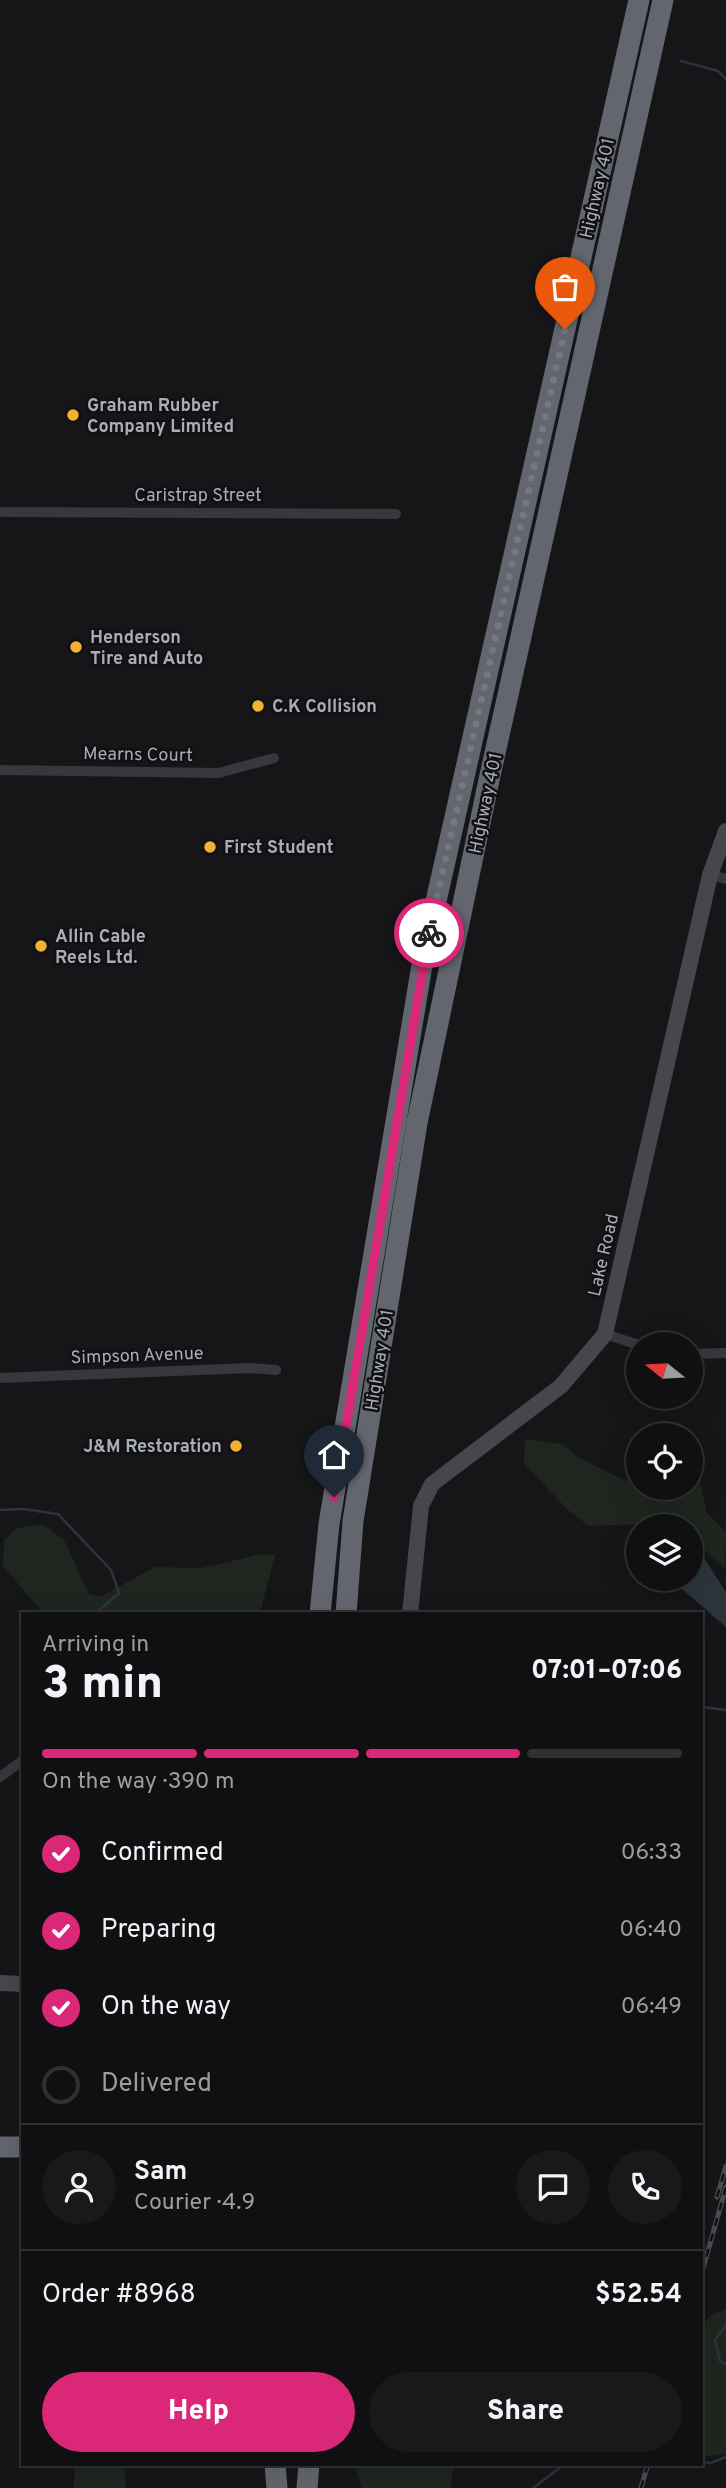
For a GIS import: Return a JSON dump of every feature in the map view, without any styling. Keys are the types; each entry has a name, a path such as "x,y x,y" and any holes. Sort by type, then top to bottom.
{"highway":[{"name":"Highway 401","path":"320,1612 329,1524 423,959 639,0"},
{"name":"Highway 401","path":"346,1612 353,1521 417,1123 489,780 663,0"},
{"path":"0,2135 21,2136"},
{"path":"0,2147 21,2147"},
{"path":"278,2466 278,2488"},
{"path":"307,2488 308,2466"}],"street":[{"name":"Caristrap Street","path":"0,512 396,514"},
{"name":"Mearns Court","path":"0,770 219,773 274,758"},
{"name":"Lake Road","path":"410,1612 421,1506 432,1484 561,1386 605,1334 718,877 726,831"},
{"path":"605,1334 626,1341"},
{"path":"704,1354 726,1353"},
{"name":"Simpson Avenue","path":"0,1378 250,1368 276,1370"},
{"path":"0,1777 21,1761"},
{"path":"0,1983 21,1984"}],"shaded area":[{"path":"525,1439 562,1444 579,1458 626,1480 626,1500 703,1500 703,1496 707,1513 726,1532 725,1570 703,1548 703,1514 626,1514 626,1525 589,1526 568,1510 524,1464"},
{"path":"43,1524 64,1540 89,1594 100,1597 155,1567 201,1568 262,1554 275,1555 260,1612 42,1612 3,1566 4,1540 17,1528"},
{"path":"703,1557 726,1592 726,1627 684,1591 703,1591"},
{"path":"726,2309 726,2454 703,2457 703,2324 711,2315"},
{"path":"73,2466 124,2466 126,2488 73,2488 75,2471"},
{"path":"356,2466 454,2466 450,2488 362,2488"}],"waterway":[{"path":"681,61 718,71 726,79"},
{"path":"0,1510 23,1509 58,1514 111,1570 119,1593 97,1612"},
{"path":"703,1707 726,1710"},
{"path":"726,2325 715,2340 720,2361 726,2364"},
{"path":"703,2462 711,2463 726,2457"},
{"path":"533,2488 562,2466"}],"railway":[{"path":"717,2197 726,2166"},
{"path":"703,2268 726,2187"},
{"path":"641,2488 647,2466"}],"way so far":[{"path":"429,933 565,329"}],"place":[{"name":"Graham Rubber Company Limited","path":"73,415"},
{"name":"Henderson Tire and Auto","path":"76,647"},
{"name":"C.K Collision","path":"258,706"},
{"name":"First Student","path":"210,847"},
{"name":"Allin Cable Reels Ltd.","path":"41,946"},
{"name":"J&M Restoration","path":"236,1446"}],"route":[{"path":"334,1497 429,933"}]}
